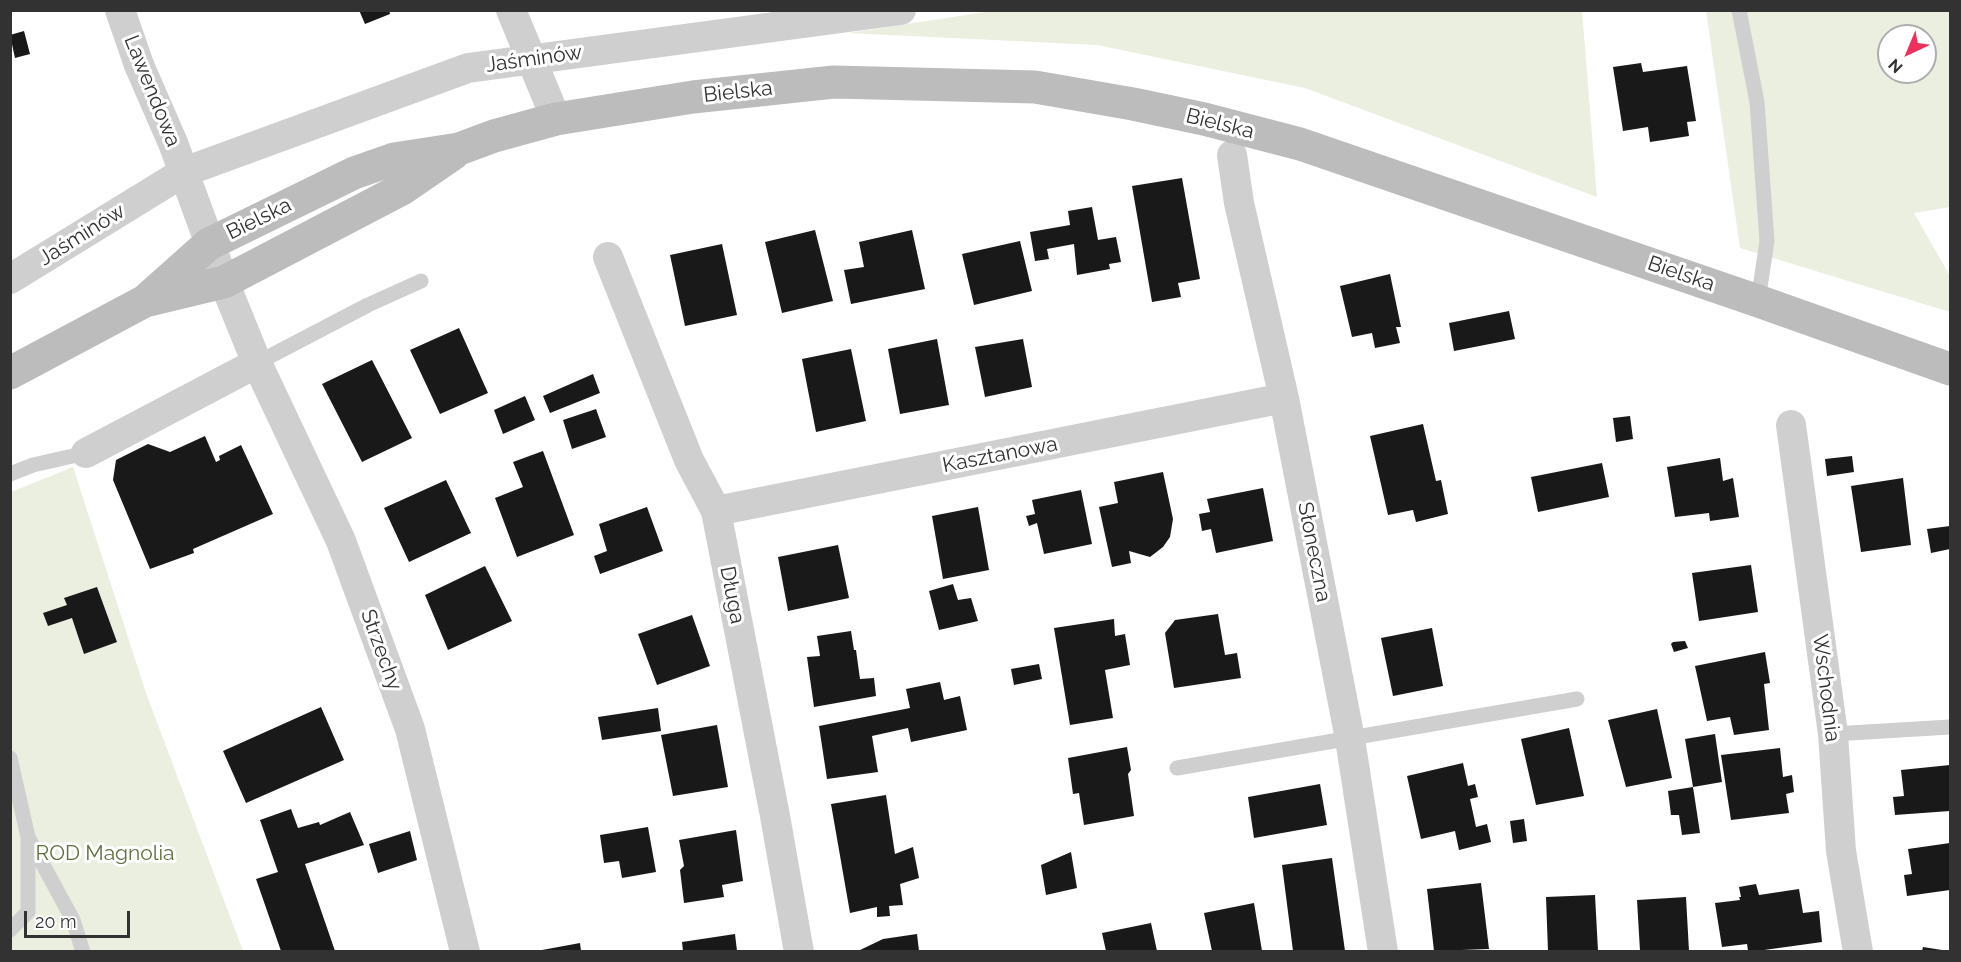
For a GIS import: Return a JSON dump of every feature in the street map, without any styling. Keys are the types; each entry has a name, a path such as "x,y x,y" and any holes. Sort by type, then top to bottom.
{"main road":[{"name":"Bielska","path":"146,302 209,244 354,173 394,159 459,149 494,136 556,119 693,97 834,82 1035,87 1204,119 1300,144 1950,369"},
{"name":"Bielska","path":"10,373 146,302 224,282 402,189 459,149"}],"street":[{"name":"Lawendowa","path":"120,10 139,65 184,172"},
{"path":"511,10 556,119"},
{"name":"Jaśminów","path":"10,279 184,172 468,68 901,10"},
{"name":"Słoneczna","path":"1232,155 1239,203 1284,398 1350,739 1383,951"},
{"path":"184,172 209,244"},
{"name":"Strzechy","path":"209,244 257,363 340,541 410,729 465,951"},
{"name":"Długa","path":"608,257 688,460 716,511 799,951"},
{"path":"86,453 257,363"},
{"name":"Kasztanowa","path":"716,511 1284,398"},
{"name":"Wschodnia","path":"1791,425 1833,734 1841,851 1858,951"}],"lane":[{"path":"1739,10 1757,102 1767,241 1758,301"},
{"path":"257,363 368,305 422,281"},
{"path":"10,474 33,465 86,453"},
{"path":"1177,768 1577,699"},
{"path":"1833,734 1950,727"},
{"path":"10,758 28,837 27,912 10,930"},
{"path":"28,837 73,920 83,951"}],"green space":[{"path":"999,10 1582,11 1597,197 1305,88 1097,45 848,33"},
{"path":"1706,11 1950,11 1950,207 1914,213 1950,276 1950,312 1740,248"},
{"name":"ROD Magnolia","path":"73,467 146,693 243,951 11,952 11,492"}],"building":[{"path":"359,10 389,10 390,14 365,24"},
{"path":"24,31 30,54 15,58 10,35"},
{"path":"1641,63 1643,72 1687,66 1696,121 1687,122 1689,136 1650,142 1648,127 1623,131 1613,67"},
{"path":"1182,178 1200,279 1178,283 1181,297 1152,302 1132,186"},
{"path":"1092,207 1098,240 1116,237 1121,262 1109,264 1110,269 1077,275 1074,244 1047,249 1049,259 1035,261 1030,232 1070,225 1068,211"},
{"path":"815,230 833,301 782,313 765,242"},
{"path":"912,230 925,289 851,304 844,270 864,267 859,242"},
{"path":"1020,241 1032,291 974,305 962,254"},
{"path":"722,244 737,315 685,326 670,255"},
{"path":"1390,274 1401,327 1396,327 1400,343 1375,348 1372,333 1352,337 1340,286"},
{"path":"1509,311 1515,339 1454,351 1449,323"},
{"path":"459,328 488,393 440,414 410,350"},
{"path":"937,339 949,405 900,414 888,349"},
{"path":"1023,339 1032,387 985,397 975,347"},
{"path":"851,349 866,421 816,432 802,359"},
{"path":"372,360 412,438 362,462 322,384"},
{"path":"593,374 600,393 550,413 543,396"},
{"path":"525,396 535,420 503,434 494,410"},
{"path":"596,409 606,437 572,449 563,420"},
{"path":"1630,416 1633,439 1616,442 1613,418"},
{"path":"1423,424 1436,481 1441,480 1448,514 1416,522 1413,510 1388,515 1370,436"},
{"path":"205,436 216,462 220,460 219,456 241,445 273,514 193,549 194,553 150,569 113,480 116,460 148,444 170,452"},
{"path":"543,451 574,535 517,557 495,498 523,487 513,462"},
{"path":"1852,456 1854,472 1827,476 1825,459"},
{"path":"1720,458 1723,481 1733,478 1739,517 1710,521 1709,513 1675,517 1667,467"},
{"path":"1602,463 1609,497 1538,512 1531,477"},
{"path":"1163,472 1173,519 1170,537 1163,547 1150,557 1129,551 1131,563 1112,567 1099,507 1118,503 1114,482"},
{"path":"1903,478 1911,545 1861,552 1851,486"},
{"path":"446,480 471,533 409,562 384,508"},
{"path":"1263,488 1273,541 1216,553 1211,529 1202,531 1199,514 1210,512 1207,499"},
{"path":"1081,490 1092,544 1044,554 1037,523 1029,526 1026,516 1035,514 1032,500"},
{"path":"647,507 663,551 600,574 594,556 607,551 599,524"},
{"path":"978,507 989,570 943,579 932,516"},
{"path":"1950,526 1950,549 1931,553 1927,529"},
{"path":"838,545 849,598 788,611 778,557"},
{"path":"1751,565 1758,612 1699,621 1692,573"},
{"path":"485,566 512,621 448,650 425,595"},
{"path":"953,584 958,600 971,598 978,621 939,630 929,591"},
{"path":"97,587 117,642 84,654 72,618 48,626 43,613 67,605 64,598"},
{"path":"1218,614 1225,655 1237,653 1241,678 1174,688 1165,633 1175,620"},
{"path":"692,615 710,666 657,685 638,634"},
{"path":"1114,619 1115,636 1125,634 1130,665 1105,670 1113,718 1070,725 1054,628"},
{"path":"1432,628 1443,686 1393,696 1381,638"},
{"path":"851,631 860,679 874,678 876,696 814,707 807,657 820,656 817,636"},
{"path":"1685,641 1688,648 1674,652 1671,644 1673,642"},
{"path":"1765,652 1770,683 1764,684 1769,730 1734,735 1730,717 1707,721 1695,666"},
{"path":"1039,664 1042,679 1014,685 1011,669"},
{"path":"940,682 944,700 960,696 967,730 911,742 908,728 872,736 878,772 827,779 819,726 910,708 906,689"},
{"path":"321,707 344,760 246,803 223,751"},
{"path":"658,708 661,731 602,740 598,717"},
{"path":"1657,709 1672,778 1626,787 1608,720"},
{"path":"717,725 728,787 673,796 661,735"},
{"path":"1569,728 1584,796 1536,805 1521,739"},
{"path":"1715,734 1722,782 1693,787 1685,739"},
{"path":"1127,747 1134,816 1084,825 1079,793 1073,794 1068,758"},
{"path":"1780,748 1783,777 1792,775 1794,792 1786,794 1789,813 1731,820 1721,755"},
{"path":"1463,763 1468,786 1475,784 1478,797 1470,799 1476,827 1487,824 1491,842 1459,850 1455,831 1421,839 1407,776"},
{"path":"1950,765 1950,811 1895,815 1893,797 1904,796 1901,770"},
{"path":"1320,784 1327,825 1254,838 1248,797"},
{"path":"1693,787 1700,833 1682,835 1679,815 1671,815 1668,791"},
{"path":"886,795 895,854 913,847 919,878 900,884 903,905 889,906 890,916 877,917 877,907 850,913 831,804"},
{"path":"291,809 298,828 319,822 320,825 350,812 364,845 305,864 335,951 281,951 256,879 278,872 260,820"},
{"path":"1524,819 1527,841 1513,843 1510,821"},
{"path":"648,827 656,872 622,878 619,861 604,863 600,835"},
{"path":"736,830 743,881 722,885 724,897 684,903 680,870 684,866 679,840"},
{"path":"410,831 417,860 378,873 369,844"},
{"path":"1950,843 1950,890 1907,896 1904,875 1912,874 1908,849"},
{"path":"1071,852 1077,888 1046,895 1041,865"},
{"path":"1332,858 1345,951 1293,951 1282,865"},
{"path":"1481,883 1489,949 1434,951 1427,889"},
{"path":"1756,884 1759,895 1799,889 1803,913 1819,911 1822,942 1757,951 1748,951 1747,944 1722,947 1715,903 1740,900 1739,887"},
{"path":"1595,895 1598,951 1548,951 1546,897"},
{"path":"1686,897 1689,951 1640,951 1637,900"},
{"path":"1254,903 1262,951 1212,951 1204,913"},
{"path":"1151,923 1157,951 1106,951 1102,933"},
{"path":"735,934 737,951 683,951 682,942"},
{"path":"917,934 919,951 858,951 883,939"},
{"path":"580,943 581,951 542,951 542,950"},
{"path":"1923,947 1942,950 1942,951 1922,951"}]}
